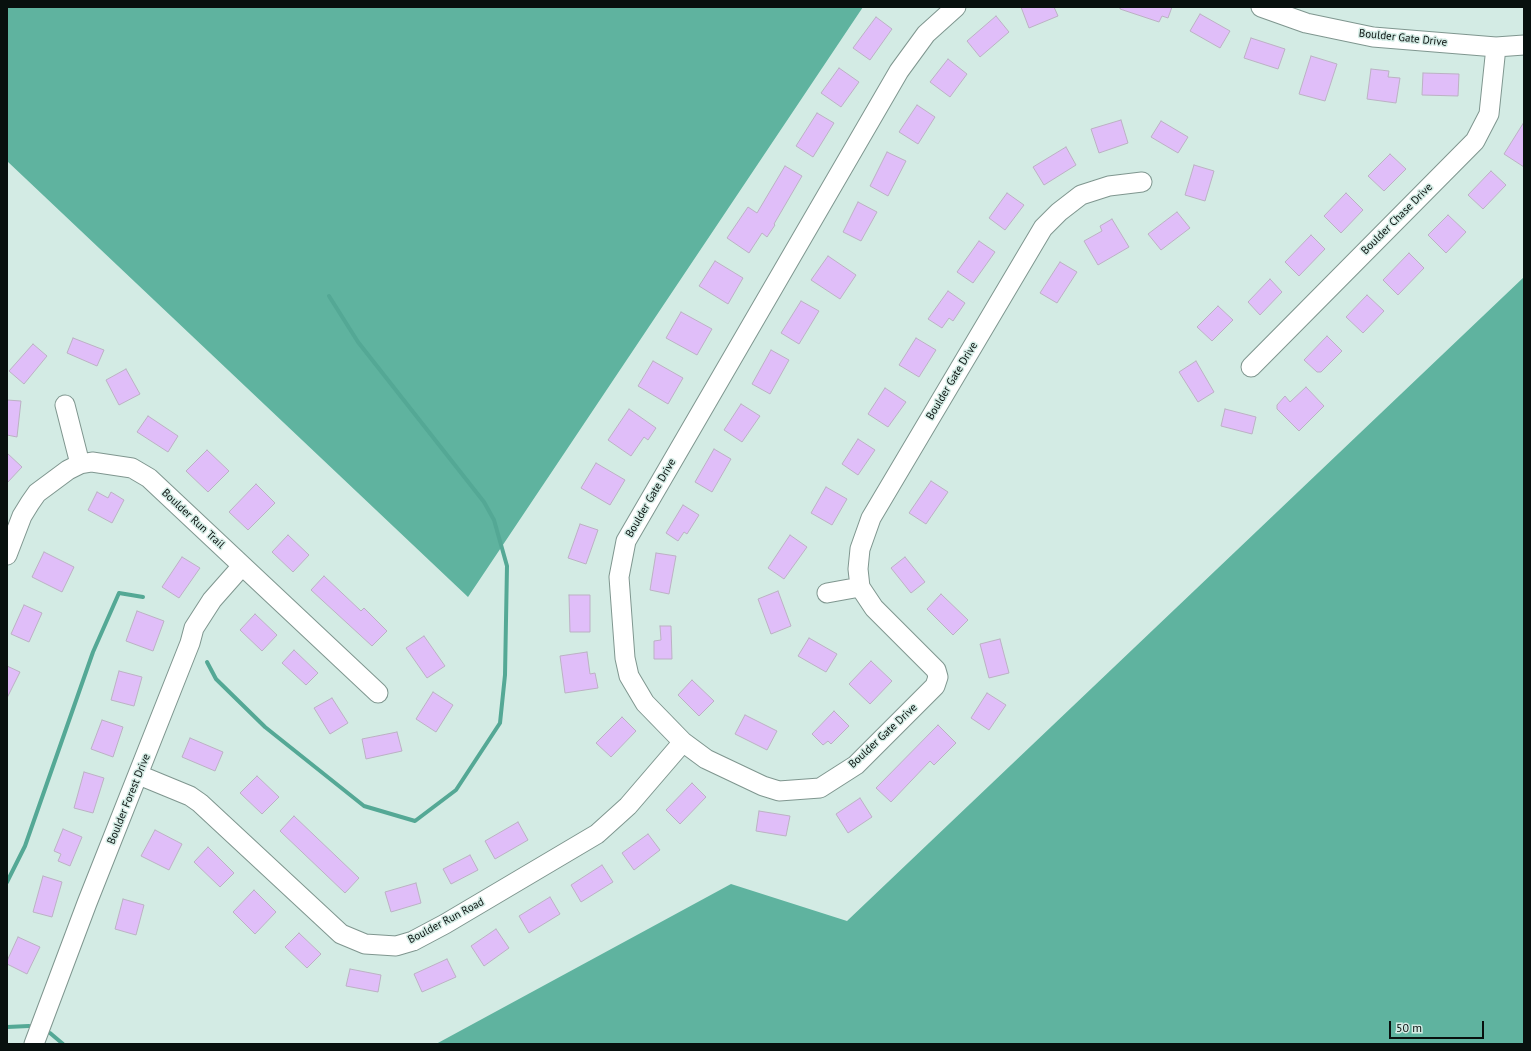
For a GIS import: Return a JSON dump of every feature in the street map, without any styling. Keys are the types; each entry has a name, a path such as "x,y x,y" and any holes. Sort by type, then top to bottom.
{"street":[{"name":"Boulder Gate Drive","path":"956,7 926,34 899,71 626,541 619,577 625,658 629,676 645,703 683,742 706,759 763,786 779,790 820,788 856,765 943,677 874,608 860,587 858,569 860,549 871,518 1043,228 1059,212 1081,195 1109,186 1142,182"},
{"name":"Boulder Gate Drive","path":"1261,7 1306,23 1373,37 1496,48 1524,45"},
{"name":"Boulder Chase Drive","path":"1251,367 1475,141 1489,114 1496,48"},
{"path":"65,405 80,464"},
{"name":"Boulder Run Trail","path":"7,555 22,516 37,493 68,470 80,464 92,462 117,464 132,468 149,478 378,693"},
{"name":"Boulder Forest Drive","path":"34,1044 87,903 139,775 194,628 212,600 242,566"},
{"path":"827,593 860,587"},
{"name":"Boulder Run Road","path":"139,775 190,796 200,803 341,934 365,944 396,946 413,941 444,924 597,834 628,806 683,742"}],"green space":[{"path":"7,7 863,7 468,597 7,161"},
{"path":"1524,277 1524,1044 436,1044 731,884 847,921"}],"building":[{"path":"1021,7 1054,7 1058,16 1029,28"},
{"path":"1120,7 1172,7 1168,18 1162,16 1159,22 1120,9"},
{"path":"1200,14 1230,31 1220,48 1190,31"},
{"path":"996,16 1009,32 980,57 967,41"},
{"path":"876,17 892,29 870,60 853,48"},
{"path":"1251,38 1285,49 1278,69 1244,58"},
{"path":"1311,56 1337,64 1325,101 1299,94"},
{"path":"948,59 967,74 950,97 930,82"},
{"path":"839,68 859,82 841,107 821,93"},
{"path":"1371,69 1389,71 1388,77 1400,78 1396,103 1367,99"},
{"path":"1423,73 1459,74 1458,96 1422,95"},
{"path":"917,105 935,117 918,144 899,132"},
{"path":"817,113 834,123 813,157 796,146"},
{"path":"1121,120 1128,143 1099,153 1091,129"},
{"path":"1161,121 1188,137 1178,153 1151,137"},
{"path":"1524,122 1524,167 1504,154"},
{"path":"1066,147 1076,165 1044,185 1033,167"},
{"path":"887,152 906,161 888,196 870,186"},
{"path":"1390,154 1406,169 1384,191 1368,176"},
{"path":"1194,165 1214,171 1205,201 1185,195"},
{"path":"785,166 802,176 767,237 762,233 749,253 727,238 748,207 757,213"},
{"path":"1491,171 1506,185 1483,209 1468,195"},
{"path":"1007,193 1024,205 1005,230 989,218"},
{"path":"1346,193 1363,210 1341,233 1324,216"},
{"path":"858,202 877,212 861,241 843,232"},
{"path":"1177,212 1190,228 1161,250 1148,234"},
{"path":"1448,215 1466,232 1446,253 1428,235"},
{"path":"1112,219 1129,247 1098,265 1084,241 1102,231 1100,226"},
{"path":"1311,235 1325,249 1299,276 1285,262"},
{"path":"979,241 995,252 973,283 957,272"},
{"path":"1409,253 1424,268 1398,295 1383,280"},
{"path":"828,256 856,275 840,299 811,280"},
{"path":"715,261 743,278 728,304 699,286"},
{"path":"1060,262 1077,272 1057,303 1040,293"},
{"path":"1270,279 1282,292 1260,315 1248,302"},
{"path":"948,291 965,303 953,321 949,318 942,328 928,319"},
{"path":"1367,295 1384,311 1363,333 1346,317"},
{"path":"801,301 819,311 799,344 781,333"},
{"path":"1218,306 1233,320 1212,341 1197,327"},
{"path":"681,312 712,329 697,355 666,338"},
{"path":"1327,336 1342,351 1321,372 1317,372 1304,360"},
{"path":"73,338 104,350 97,366 67,353"},
{"path":"916,338 936,350 919,377 899,365"},
{"path":"33,344 47,356 24,384 9,371"},
{"path":"771,350 789,360 770,394 752,384"},
{"path":"653,361 683,378 668,404 638,386"},
{"path":"1196,361 1214,392 1198,402 1179,372"},
{"path":"126,369 140,394 119,405 106,380"},
{"path":"1306,387 1324,406 1299,431 1277,409 1277,405 1285,396 1290,402"},
{"path":"885,388 906,402 888,427 868,414"},
{"path":"7,400 21,401 17,437 7,435"},
{"path":"741,404 760,416 742,442 724,430"},
{"path":"629,409 656,428 648,440 644,437 631,456 608,440"},
{"path":"1225,409 1256,417 1252,434 1221,426"},
{"path":"148,416 178,436 168,452 137,432"},
{"path":"858,439 875,450 858,475 842,464"},
{"path":"714,449 731,459 712,492 695,482"},
{"path":"207,450 229,471 208,492 186,471"},
{"path":"7,453 22,467 7,483"},
{"path":"596,463 625,480 610,505 581,488"},
{"path":"931,481 948,492 926,524 909,513"},
{"path":"256,484 275,503 248,530 229,512"},
{"path":"826,487 847,499 832,525 811,513"},
{"path":"97,492 108,498 111,492 124,500 112,523 88,510"},
{"path":"683,505 699,515 687,534 684,532 678,541 666,533"},
{"path":"580,524 598,530 586,564 568,558"},
{"path":"288,535 309,555 293,572 272,552"},
{"path":"790,535 807,547 784,579 768,568"},
{"path":"44,552 74,567 62,592 32,577"},
{"path":"656,553 676,556 669,594 650,590"},
{"path":"182,557 200,568 179,598 162,587"},
{"path":"905,557 925,582 911,593 891,568"},
{"path":"324,576 361,611 364,608 387,631 372,646 311,590"},
{"path":"778,591 791,626 771,634 758,599"},
{"path":"941,594 968,620 953,635 927,609"},
{"path":"569,595 590,595 590,632 570,632"},
{"path":"24,605 42,613 29,642 11,634"},
{"path":"137,611 164,621 153,651 126,641"},
{"path":"255,614 277,635 262,651 240,630"},
{"path":"660,626 671,626 672,659 654,659 654,641 661,640"},
{"path":"424,636 445,666 427,678 406,648"},
{"path":"809,638 837,654 826,672 798,656"},
{"path":"1000,639 1009,673 989,678 980,644"},
{"path":"294,650 318,673 306,685 282,663"},
{"path":"587,652 590,674 595,673 598,688 565,693 560,656"},
{"path":"871,661 892,681 870,704 849,684"},
{"path":"7,666 20,672 7,698"},
{"path":"119,671 142,677 134,706 111,700"},
{"path":"692,680 714,701 699,716 678,695"},
{"path":"433,692 453,705 436,732 416,719"},
{"path":"987,693 1006,705 989,730 971,718"},
{"path":"332,698 348,723 330,734 314,708"},
{"path":"834,711 849,726 831,744 828,741 823,745 812,734"},
{"path":"745,715 777,731 767,750 735,734"},
{"path":"622,717 636,731 611,757 596,743"},
{"path":"102,720 123,727 113,757 91,749"},
{"path":"938,725 956,743 934,765 930,761 891,802 876,788"},
{"path":"397,732 402,751 366,759 362,739"},
{"path":"190,738 223,752 215,771 182,757"},
{"path":"84,772 104,778 93,813 74,808"},
{"path":"257,776 279,797 262,814 240,793"},
{"path":"692,783 706,797 680,824 666,810"},
{"path":"860,798 872,817 848,833 836,814"},
{"path":"759,811 790,816 786,836 756,831"},
{"path":"294,816 359,878 345,893 280,831"},
{"path":"518,822 528,840 495,859 485,841"},
{"path":"63,829 82,837 70,866 58,861 61,854 54,851"},
{"path":"155,830 182,844 169,870 141,856"},
{"path":"648,834 660,850 634,870 622,853"},
{"path":"208,847 234,873 220,887 194,862"},
{"path":"470,855 478,870 451,884 443,869"},
{"path":"602,865 613,882 581,902 571,885"},
{"path":"43,876 62,882 52,917 33,912"},
{"path":"416,883 421,903 391,912 385,892"},
{"path":"254,890 276,912 255,934 233,912"},
{"path":"550,897 560,914 529,933 519,916"},
{"path":"123,899 144,905 136,935 115,929"},
{"path":"496,929 509,948 484,966 471,946"},
{"path":"299,933 321,954 307,968 285,947"},
{"path":"18,937 40,947 27,974 7,964"},
{"path":"447,959 456,977 422,992 414,974"},
{"path":"350,969 381,975 378,992 346,986"}],"waterway":[{"path":"207,662 216,679 265,727 364,806 415,821 456,790 500,723 505,675 507,566 494,520 484,502 358,342 329,296"},
{"path":"7,882 25,846 93,652 119,593 143,597"},
{"path":"7,1027 29,1026"},
{"path":"50,1033 63,1044"}]}
